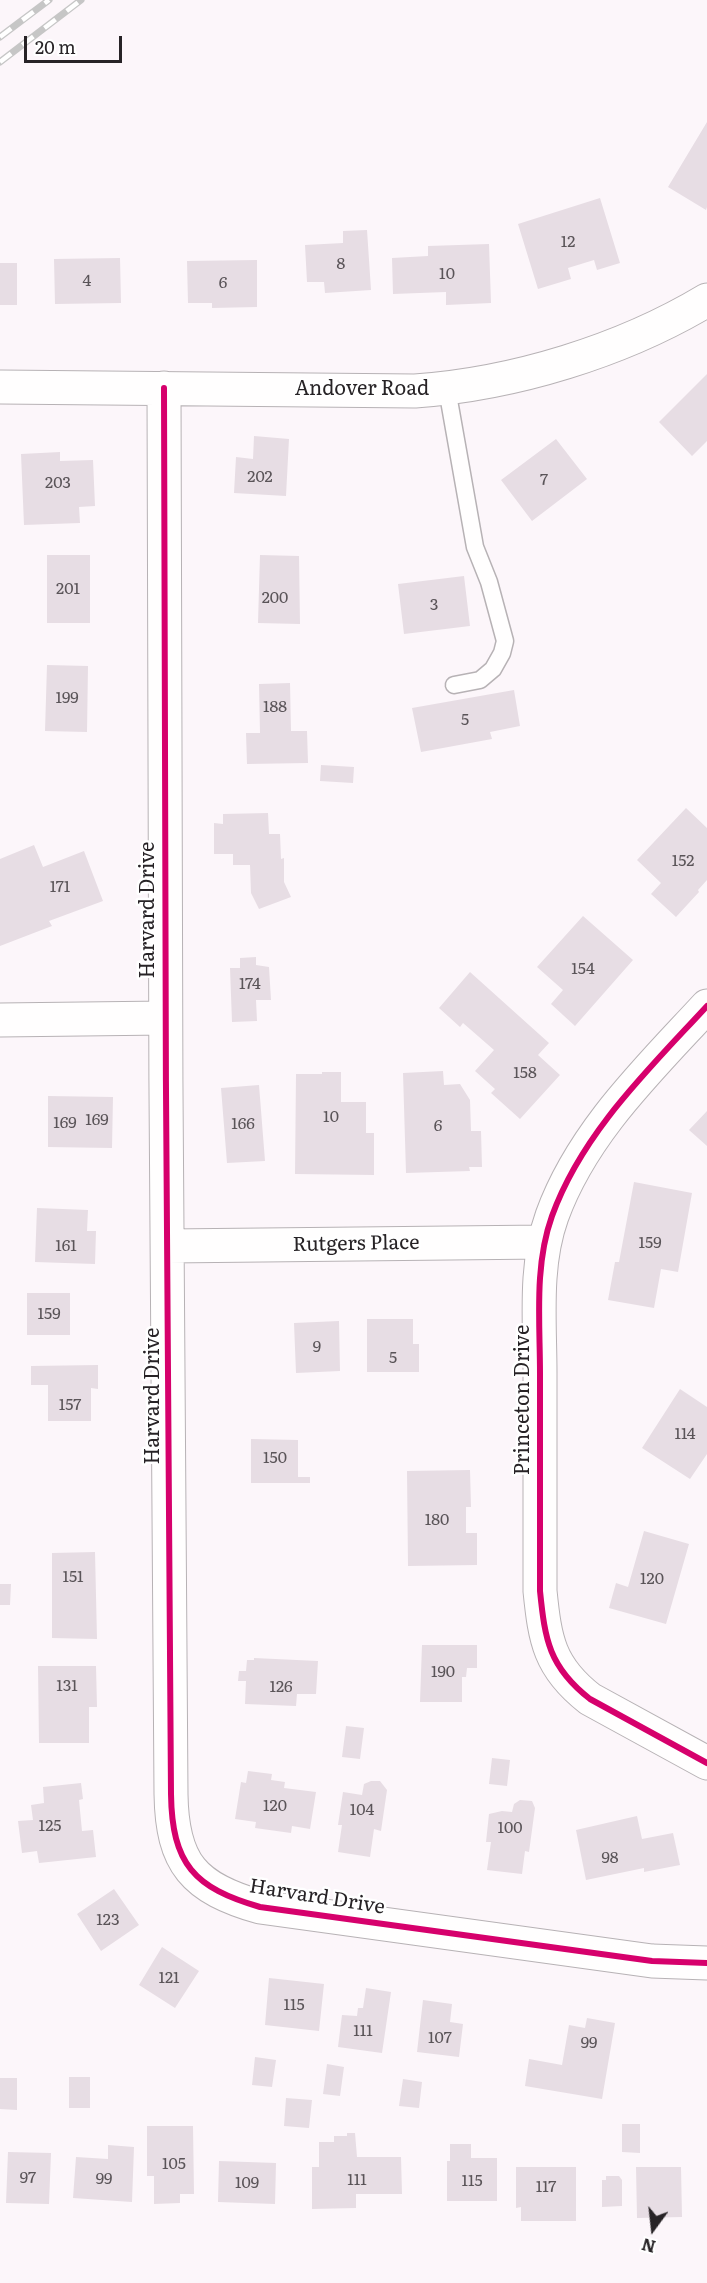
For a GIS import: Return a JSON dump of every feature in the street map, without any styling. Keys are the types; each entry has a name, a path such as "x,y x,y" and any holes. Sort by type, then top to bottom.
{"street":[{"name":"Andover Road","path":"0,387 415,391 447,388 481,383 562,363 605,349 707,300"},
{"name":"Harvard Drive","path":"164,388 165,1018 169,1246 171,1820 175,1840 183,1860 198,1877 217,1891 237,1901 260,1907 652,1962 707,1963"},
{"name":"Princeton Drive","path":"707,1006 619,1103 597,1131 564,1188 544,1242 540,1293 540,1591 546,1637 553,1657 577,1688 590,1699 707,1763"},
{"path":"0,1020 165,1018"},
{"name":"Rutgers Place","path":"169,1246 544,1242"}],"lane":[{"path":"447,388 475,547 489,582 505,641 502,653 493,669 480,681 454,685"}],"building":[{"path":"707,122 707,207 706,210 668,187"},
{"path":"600,198 620,263 597,270 594,260 568,268 571,279 538,289 518,224"},
{"path":"367,230 371,290 325,293 324,282 307,282 305,245 343,243 343,231"},
{"path":"489,244 491,303 446,305 446,292 393,294 392,258 428,256 428,246"},
{"path":"120,258 121,303 55,304 54,259"},
{"path":"257,260 257,307 212,308 212,303 188,303 187,261"},
{"path":"0,263 17,263 17,305 0,305"},
{"path":"707,374 707,441 692,456 659,422"},
{"path":"254,436 289,439 286,496 234,493 236,457 253,459"},
{"path":"556,439 587,479 532,521 501,480"},
{"path":"60,452 60,461 93,460 95,506 79,507 80,523 24,525 21,454"},
{"path":"47,555 90,555 90,623 47,623"},
{"path":"260,555 299,556 300,624 258,623"},
{"path":"464,576 470,626 404,634 398,584"},
{"path":"47,665 88,666 87,732 45,731"},
{"path":"290,683 291,731 307,731 308,763 247,764 246,733 260,733 259,684"},
{"path":"514,690 520,726 490,732 492,739 421,752 412,708"},
{"path":"321,765 354,767 353,783 320,781"},
{"path":"686,808 707,828 707,880 676,917 651,894 661,883 637,860"},
{"path":"268,813 269,834 280,834 281,859 284,858 284,882 291,897 259,909 251,893 250,865 233,865 233,854 214,854 214,823 223,824 223,814"},
{"path":"34,845 43,867 84,851 103,901 49,921 52,926 0,946 0,859"},
{"path":"583,916 633,960 575,1026 551,1004 563,990 537,967"},
{"path":"256,957 256,965 269,967 271,1000 256,1000 257,1021 232,1022 230,968 240,968 240,958"},
{"path":"470,972 549,1043 538,1055 560,1075 520,1119 491,1093 495,1089 475,1071 494,1050 463,1023 460,1027 439,1008"},
{"path":"443,1071 444,1085 460,1084 470,1100 471,1131 481,1131 482,1167 469,1167 470,1171 406,1173 403,1073"},
{"path":"322,1072 341,1072 341,1102 366,1102 366,1133 374,1133 374,1175 295,1174 296,1074 322,1074"},
{"path":"259,1085 265,1161 227,1163 221,1088"},
{"path":"48,1096 113,1097 112,1148 48,1147"},
{"path":"707,1111 707,1146 689,1130"},
{"path":"634,1182 692,1193 678,1272 661,1269 654,1308 608,1300 615,1262 619,1262"},
{"path":"37,1208 88,1210 87,1231 96,1231 95,1264 35,1262"},
{"path":"27,1293 70,1293 70,1335 27,1335"},
{"path":"367,1319 413,1319 413,1344 419,1344 419,1372 367,1372"},
{"path":"339,1321 340,1371 296,1373 294,1323"},
{"path":"98,1365 98,1389 91,1388 91,1421 48,1421 48,1385 31,1385 31,1366"},
{"path":"680,1389 707,1407 707,1454 690,1479 642,1448"},
{"path":"251,1439 298,1440 298,1477 310,1477 310,1483 251,1483"},
{"path":"470,1470 471,1507 466,1507 466,1533 477,1533 477,1565 408,1566 407,1471"},
{"path":"644,1531 689,1544 666,1624 609,1608 616,1583 628,1587"},
{"path":"95,1552 97,1639 52,1638 52,1553"},
{"path":"0,1584 11,1584 10,1605 0,1605"},
{"path":"422,1645 477,1645 477,1668 467,1668 466,1677 462,1677 462,1702 420,1702"},
{"path":"254,1658 318,1661 316,1694 297,1694 296,1706 245,1704 246,1681 238,1681 239,1671 246,1671 247,1660 254,1660"},
{"path":"38,1666 96,1666 97,1707 89,1707 89,1743 39,1743"},
{"path":"346,1726 364,1728 360,1759 342,1757"},
{"path":"492,1758 510,1760 507,1786 489,1784"},
{"path":"248,1771 272,1774 271,1780 285,1782 284,1788 316,1792 310,1829 292,1826 291,1833 255,1828 256,1822 235,1819 241,1782 246,1783"},
{"path":"380,1781 387,1790 381,1831 374,1829 370,1857 338,1852 342,1825 338,1825 343,1792 362,1795 364,1784"},
{"path":"81,1783 83,1799 79,1800 82,1831 93,1830 96,1857 39,1863 37,1851 22,1853 18,1821 33,1820 31,1805 44,1803 43,1787"},
{"path":"520,1800 532,1801 535,1808 529,1852 525,1851 522,1874 487,1870 491,1842 486,1842 489,1814 502,1811 512,1812 514,1804"},
{"path":"637,1816 642,1839 673,1833 680,1865 644,1872 644,1868 586,1880 576,1830"},
{"path":"114,1889 139,1925 101,1951 77,1914"},
{"path":"162,1947 199,1971 175,2008 139,1985"},
{"path":"269,1978 324,1984 319,2031 265,2025"},
{"path":"366,1988 391,1992 382,2053 338,2047 342,2015 357,2016 358,2008 363,2008"},
{"path":"423,2000 452,2004 450,2022 463,2024 459,2057 417,2052"},
{"path":"587,2018 615,2023 602,2099 525,2086 529,2059 562,2065 569,2025 585,2028"},
{"path":"255,2057 276,2060 272,2087 252,2085"},
{"path":"327,2064 344,2067 340,2096 323,2094"},
{"path":"69,2077 90,2077 90,2108 69,2108"},
{"path":"0,2078 17,2078 17,2110 0,2109"},
{"path":"403,2079 422,2082 419,2108 399,2106"},
{"path":"286,2098 312,2100 309,2128 284,2126"},
{"path":"622,2124 640,2124 640,2153 622,2152"},
{"path":"147,2126 193,2126 194,2194 180,2194 180,2203 154,2204 154,2176 147,2176"},
{"path":"347,2133 355,2133 357,2157 401,2157 402,2194 356,2194 356,2208 312,2209 312,2167 319,2167 319,2142 334,2142 334,2136 347,2136"},
{"path":"450,2144 471,2144 471,2158 497,2158 497,2201 447,2201 447,2161 450,2161"},
{"path":"108,2145 134,2147 132,2202 73,2198 76,2157 108,2159"},
{"path":"8,2152 51,2153 49,2204 6,2203"},
{"path":"219,2161 276,2163 275,2204 218,2202"},
{"path":"516,2167 576,2167 576,2221 521,2221 521,2207 516,2208"},
{"path":"636,2167 681,2167 682,2217 637,2218"},
{"path":"606,2176 619,2176 622,2180 622,2206 602,2207 602,2180 606,2180"}],"railway":[{"path":"0,37 49,0"},
{"path":"0,62 81,0"}],"cycle path":[{"path":"164,388 171,1794 176,1839 182,1856 191,1870 203,1881 237,1900 260,1907 652,1961 707,1963"},
{"path":"707,1006 619,1104 581,1157 565,1186 546,1235 540,1274 539,1314 540,1591 547,1638 557,1664 576,1687 590,1699 707,1763"}]}
